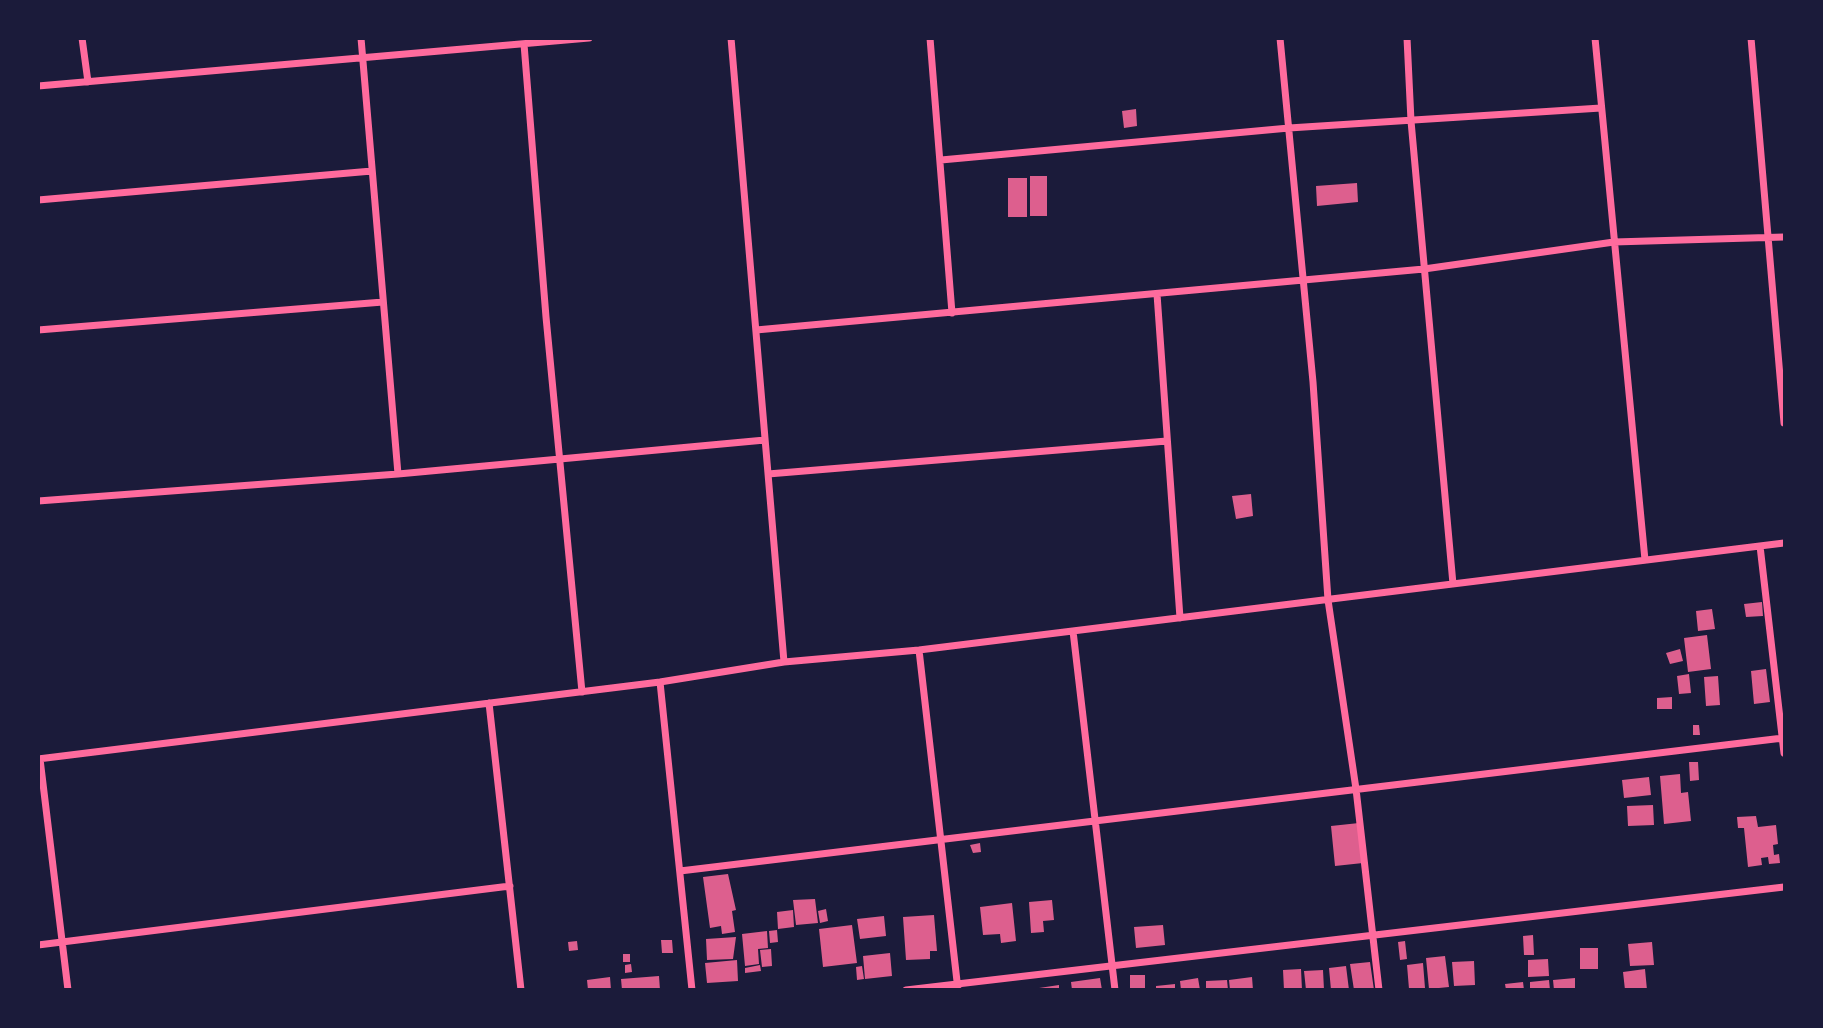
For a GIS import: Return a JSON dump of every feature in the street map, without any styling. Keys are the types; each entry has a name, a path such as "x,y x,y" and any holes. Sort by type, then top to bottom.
{"street":[{"path":"82,38 88,82"},
{"path":"361,38 398,474"},
{"path":"38,86 589,38"},
{"path":"731,38 784,662"},
{"path":"930,38 952,313"},
{"path":"1280,38 1322,482 1328,600 1356,789 1379,989"},
{"path":"1407,38 1411,121 1453,584"},
{"path":"1595,38 1645,561"},
{"path":"1751,38 1784,423"},
{"path":"524,44 582,692"},
{"path":"940,160 1289,128 1601,108"},
{"path":"38,200 372,171"},
{"path":"756,330 1424,269 1614,242 1784,237"},
{"path":"1157,295 1180,618"},
{"path":"38,330 383,302"},
{"path":"38,501 398,474 765,440"},
{"path":"768,474 1167,441"},
{"path":"68,989 39,759 660,682 784,662 919,650 1784,543"},
{"path":"1760,546 1784,753"},
{"path":"1073,631 1115,989"},
{"path":"919,650 957,987"},
{"path":"660,682 692,989"},
{"path":"489,704 521,989"},
{"path":"680,871 1783,738"},
{"path":"38,945 510,886"},
{"path":"906,989 957,987 1112,966 1784,887"}],"building":[{"path":"1136,109 1137,126 1124,128 1122,111"},
{"path":"1030,176 1047,176 1047,216 1030,216"},
{"path":"1008,178 1027,178 1027,217 1008,217"},
{"path":"1357,183 1358,202 1317,206 1316,186"},
{"path":"1251,494 1253,516 1236,519 1232,496"},
{"path":"1762,602 1763,616 1746,617 1744,604"},
{"path":"1712,609 1715,629 1698,631 1696,611"},
{"path":"1707,635 1711,669 1688,672 1684,638"},
{"path":"1680,649 1683,661 1670,664 1666,653"},
{"path":"1766,669 1770,702 1754,704 1751,671"},
{"path":"1689,674 1691,693 1679,694 1677,676"},
{"path":"1718,676 1720,705 1706,706 1704,677"},
{"path":"1672,697 1672,709 1657,709 1657,698"},
{"path":"1693,725 1699,725 1700,735 1693,735"},
{"path":"1689,762 1698,762 1699,780 1690,781"},
{"path":"1680,774 1681,793 1688,792 1691,821 1664,824 1660,776"},
{"path":"1649,777 1651,795 1624,798 1622,780"},
{"path":"1653,805 1654,825 1628,826 1627,806"},
{"path":"1756,816 1758,827 1776,825 1778,844 1773,845 1774,855 1779,854 1780,863 1769,864 1768,857 1761,858 1762,865 1748,867 1744,828 1738,828 1737,817"},
{"path":"1359,823 1363,863 1335,866 1331,826"},
{"path":"980,843 981,852 973,853 970,845"},
{"path":"728,874 736,910 732,911 735,932 722,934 721,926 710,928 703,877"},
{"path":"815,899 818,923 796,925 793,900"},
{"path":"1052,900 1054,920 1043,921 1044,932 1031,933 1029,902"},
{"path":"1012,903 1016,941 1001,943 1000,934 983,935 980,907"},
{"path":"826,909 828,921 820,923 818,911"},
{"path":"793,910 794,927 778,929 777,912"},
{"path":"934,915 937,951 930,951 930,959 906,960 903,917"},
{"path":"884,916 886,936 860,939 857,919"},
{"path":"852,925 857,963 823,967 819,929"},
{"path":"1163,925 1165,945 1136,948 1134,927"},
{"path":"777,930 778,942 770,943 769,931"},
{"path":"767,931 768,948 758,949 759,964 745,966 742,934"},
{"path":"1533,935 1534,955 1524,955 1523,936"},
{"path":"736,937 733,959 707,960 706,939"},
{"path":"661,940 672,940 673,953 662,953"},
{"path":"577,941 578,950 569,951 568,942"},
{"path":"1405,941 1407,959 1400,960 1398,942"},
{"path":"1652,942 1654,965 1630,966 1628,944"},
{"path":"1580,948 1598,948 1598,969 1580,969"},
{"path":"771,949 772,966 762,967 760,950"},
{"path":"890,953 892,976 865,979 863,956"},
{"path":"623,954 630,954 630,962 623,962"},
{"path":"1445,956 1449,987 1429,989 1426,958"},
{"path":"1548,959 1549,976 1528,977 1528,960"},
{"path":"737,960 738,981 707,983 705,963"},
{"path":"1474,961 1475,985 1454,986 1452,962"},
{"path":"1370,962 1374,990 1354,990 1350,964"},
{"path":"1423,963 1425,988 1409,989 1407,965"},
{"path":"631,964 632,972 625,973 625,965"},
{"path":"760,965 761,971 745,973 745,968"},
{"path":"862,966 864,979 857,980 856,967"},
{"path":"1346,966 1349,990 1331,990 1329,968"},
{"path":"1301,969 1302,990 1284,990 1283,970"},
{"path":"1645,969 1647,990 1625,990 1623,972"},
{"path":"1323,970 1324,990 1306,990 1304,971"},
{"path":"1130,975 1145,975 1145,990 1130,990"},
{"path":"659,976 660,990 622,990 621,979"},
{"path":"610,977 611,990 588,990 587,980"},
{"path":"1252,977 1253,990 1230,990 1229,980"},
{"path":"1100,978 1102,990 1072,990 1071,982"},
{"path":"1198,978 1200,990 1181,990 1180,981"},
{"path":"1575,978 1575,990 1554,990 1553,980"},
{"path":"1227,980 1228,990 1206,990 1206,981"},
{"path":"1549,980 1550,990 1530,990 1530,982"},
{"path":"1523,982 1524,990 1506,990 1505,984"},
{"path":"1175,984 1175,990 1156,990 1156,986"},
{"path":"1059,985 1059,990 1039,990 1039,988"}]}
